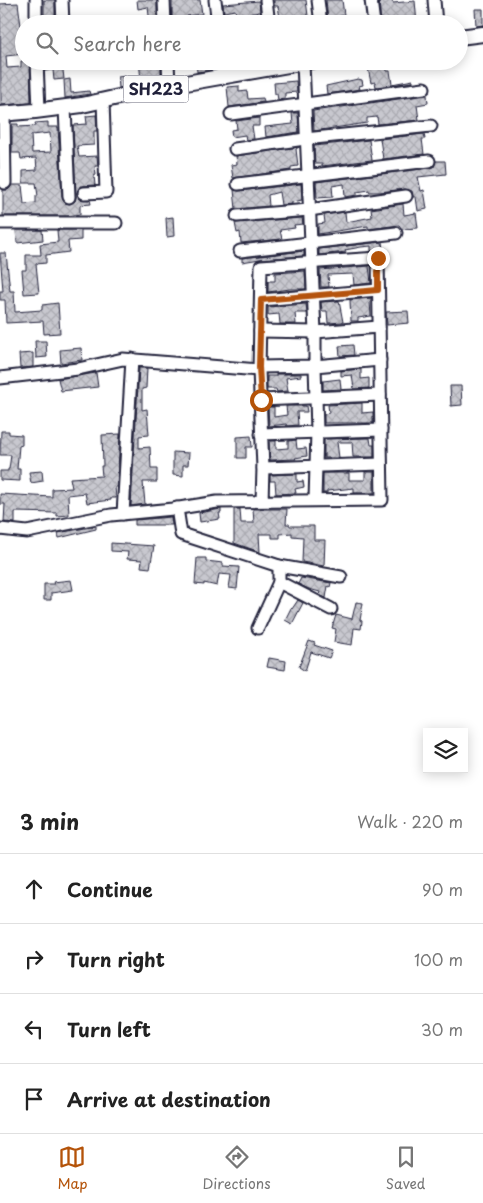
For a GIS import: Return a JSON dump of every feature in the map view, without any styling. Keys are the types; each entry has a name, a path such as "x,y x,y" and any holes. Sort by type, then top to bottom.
{"main road":[{"path":"468,36 483,34"},
{"name":"SH223","path":"2,114 65,108 169,86 223,78 252,70"}],"street":[{"path":"36,0 36,15"},
{"path":"62,0 63,15"},
{"path":"164,0 165,15"},
{"path":"215,0 217,15"},
{"path":"266,0 268,15"},
{"path":"318,0 320,15"},
{"path":"372,0 373,15"},
{"path":"434,0 435,15"},
{"path":"37,70 39,110"},
{"path":"168,70 169,86"},
{"path":"222,70 223,78"},
{"path":"306,70 304,105 305,139 316,332 316,500"},
{"path":"231,114 424,88"},
{"path":"84,193 106,192 103,100"},
{"path":"65,108 69,197"},
{"path":"2,114 5,183"},
{"path":"235,149 305,139 431,126"},
{"path":"238,184 429,161"},
{"path":"237,216 309,210 406,196"},
{"path":"0,223 116,223"},
{"path":"240,251 396,233"},
{"path":"0,529 28,532 123,514 217,502 382,500 378,258 261,266 259,368 262,501"},
{"path":"261,300 378,290"},
{"path":"260,332 316,332 379,327"},
{"path":"0,378 78,370 123,359 259,368 315,366 380,360"},
{"path":"123,514 132,360"},
{"path":"261,400 380,395"},
{"path":"261,434 381,430"},
{"path":"262,468 381,464"},
{"path":"177,508 181,534 279,566 341,577"},
{"path":"258,628 279,582 279,566"},
{"path":"279,582 331,608"}],"building":[{"path":"44,0 55,0 55,15 44,15"},
{"path":"137,0 157,0 157,15 149,15 148,7 138,9"},
{"path":"172,0 200,0 202,14 172,15"},
{"path":"274,0 306,0 308,15 280,15 278,6 274,6"},
{"path":"326,0 342,0 344,15 327,15"},
{"path":"379,0 392,0 393,3 415,1 416,15 380,15"},
{"path":"259,1 260,12 236,15 235,10 224,12 223,4"},
{"path":"18,3 20,15 15,15 15,55 6,56 7,68 30,70 31,103 1,105 0,4"},
{"path":"475,9 483,9 483,25 476,26"},
{"path":"53,70 63,70 64,79 54,80"},
{"path":"140,70 161,70 161,76 147,78 147,82 119,88 118,77 125,76 126,82 141,80"},
{"path":"368,70 390,71 392,84 413,80 413,82 376,87 375,82 371,83"},
{"path":"70,79 71,93 89,91 90,94 65,98 64,80"},
{"path":"358,79 362,80 363,85 359,86 360,89 327,94 326,86"},
{"path":"296,81 297,92 285,93 285,99 278,100 277,94 275,94 274,83"},
{"path":"239,86 239,92 247,91 248,99 263,98 264,102 229,107 227,87"},
{"path":"427,95 428,103 417,105 419,120 378,124 377,117 367,118 367,123 314,131 313,111"},
{"path":"292,113 298,113 299,132 266,137 265,127 293,124"},
{"path":"96,115 97,131 94,131 94,145 77,146 79,157 97,156 98,166 95,166 95,185 80,186 77,193 80,199 90,200 91,204 80,205 80,214 68,216 3,216 3,190 8,190 12,185 22,185 24,204 36,203 36,196 38,196 36,183 23,183 23,171 37,170 36,158 21,159 20,153 12,153 12,124 18,124 18,127 36,126 35,123 48,122 48,127 58,127 62,197 65,203 70,204 75,201 76,197 73,125 87,124 86,116","holes":["50,133 51,152 32,153 31,135"]},
{"path":"259,118 259,126 252,126 254,139 246,140 245,135 232,137 231,130 237,129 236,121"},
{"path":"424,134 425,139 422,139 424,154 383,159 380,139"},
{"path":"369,140 372,160 322,166 322,164 315,164 314,146"},
{"path":"299,147 296,149 298,166 291,167 291,170 233,178 231,165 237,164 236,156"},
{"path":"436,161 445,161 446,174 418,177 421,191 424,190 427,209 418,211 416,197 413,197 412,191 405,189 379,192 369,192 369,190 345,197 344,184 332,186 333,197 317,198 316,182 430,168 434,167"},
{"path":"301,184 302,200 292,202 292,204 281,205 279,192 268,195 269,206 236,209 234,190"},
{"path":"403,204 404,215 416,213 418,228 402,229 399,225 368,229 368,226 318,234 318,224 325,223 324,215 345,212 346,222 372,217 371,209"},
{"path":"173,217 174,236 167,237 166,218"},
{"path":"302,218 303,224 294,225 295,228 280,230 282,239 241,243 240,232 237,233 235,223"},
{"path":"16,230 42,230 43,240 17,243"},
{"path":"57,230 81,230 81,240 68,241 69,252 46,255 46,263 36,264 39,293 24,294 22,270 26,270 26,255 41,255 40,244 58,242"},
{"path":"382,242 383,249 371,251 371,246 345,250 346,252 319,255 319,249"},
{"path":"304,251 304,256 242,262 242,258"},
{"path":"0,253 6,253 10,291 14,291 15,312 42,310 42,305 58,303 60,333 44,334 43,321 6,323 5,300 0,300 0,291 3,291"},
{"path":"369,266 371,283 354,285 353,274 328,275 329,287 321,287 320,270"},
{"path":"305,271 306,289 268,292 268,281 275,281 275,273"},
{"path":"371,298 371,316 358,318 358,321 351,321 350,300"},
{"path":"339,301 343,322 328,323 327,311 322,311 321,302"},
{"path":"306,304 307,313 295,313 296,324 280,324 279,314 268,315 268,307"},
{"path":"408,311 409,323 387,325 386,312"},
{"path":"35,341 46,341 47,357 36,358"},
{"path":"353,345 354,355 340,356 339,346"},
{"path":"81,348 82,360 61,363 60,350"},
{"path":"33,353 33,367 20,368 19,354"},
{"path":"139,368 147,368 146,388 142,389 142,410 147,409 149,435 139,436 139,448 150,447 151,469 157,469 157,482 143,482 145,504 131,506"},
{"path":"361,369 361,379 369,378 369,388 354,389 352,375 341,376 341,371"},
{"path":"96,373 98,387 61,391 58,379"},
{"path":"276,374 301,374 301,376 286,378 288,391 277,392 276,389 267,389 267,376 276,376"},
{"path":"340,379 341,389 323,390 323,381"},
{"path":"450,386 461,386 462,405 451,406"},
{"path":"362,403 362,413 373,412 373,423 324,423 324,414 329,413 328,405"},
{"path":"286,406 306,406 307,412 297,412 298,425 269,426 268,407 274,407 274,417 287,415"},
{"path":"1,431 22,435 17,469 20,469 20,481 0,480 0,471 8,471 9,469 11,455 0,455"},
{"path":"120,434 117,487 115,487 116,498 87,503 85,493 68,495 69,515 57,516 57,513 15,512 15,523 4,522 5,504 0,504 0,494 52,497 52,489 72,488 70,478 102,476 102,435"},
{"path":"251,436 252,447 246,447 246,458 237,458 237,437"},
{"path":"370,438 371,445 374,445 374,457 353,457 352,442 337,442 339,458 324,458 324,439"},
{"path":"296,440 297,449 306,448 307,456 296,459 270,460 269,441 276,441 276,449 288,448 288,441"},
{"path":"173,452 189,453 188,465 183,465 183,476 173,475"},
{"path":"42,471 43,481 31,483 29,472"},
{"path":"365,472 374,472 374,493 354,493 354,488 323,493 323,473 349,473 349,480 365,480"},
{"path":"297,474 297,482 303,481 304,487 295,489 296,493 276,494 275,481 270,481 270,475"},
{"path":"221,509 221,513 219,513 220,519 200,522 199,513"},
{"path":"234,509 240,509 241,523 254,523 253,509 287,509 286,524 290,526 314,526 314,540 325,540 324,566 302,562 303,537 292,536 292,533 280,534 280,538 272,538 272,534 259,534 260,552 234,543"},
{"path":"171,517 172,525 135,525 135,520"},
{"path":"96,526 96,529 59,538 58,533"},
{"path":"111,543 154,546 150,568 141,567 142,560 127,559 128,552 111,551"},
{"path":"197,558 206,558 206,561 223,563 223,566 239,567 237,589 229,588 231,575 219,574 217,586 204,583 204,585 195,584"},
{"path":"301,578 331,583 330,587 328,586 326,598 319,595 320,592 298,584"},
{"path":"71,580 73,590 51,593 51,600 44,600 44,584"},
{"path":"298,600 303,603 292,624 285,620 291,608"},
{"path":"356,602 363,603 360,620 362,621 361,629 354,628 352,645 334,642 336,629 332,628 336,615 352,619"},
{"path":"309,641 315,643 314,645 332,651 329,658 311,652 305,671 299,667"},
{"path":"269,658 286,661 285,670 267,667"}],"route":[{"path":"261,400 259,367 261,300 378,290 378,258"}]}
